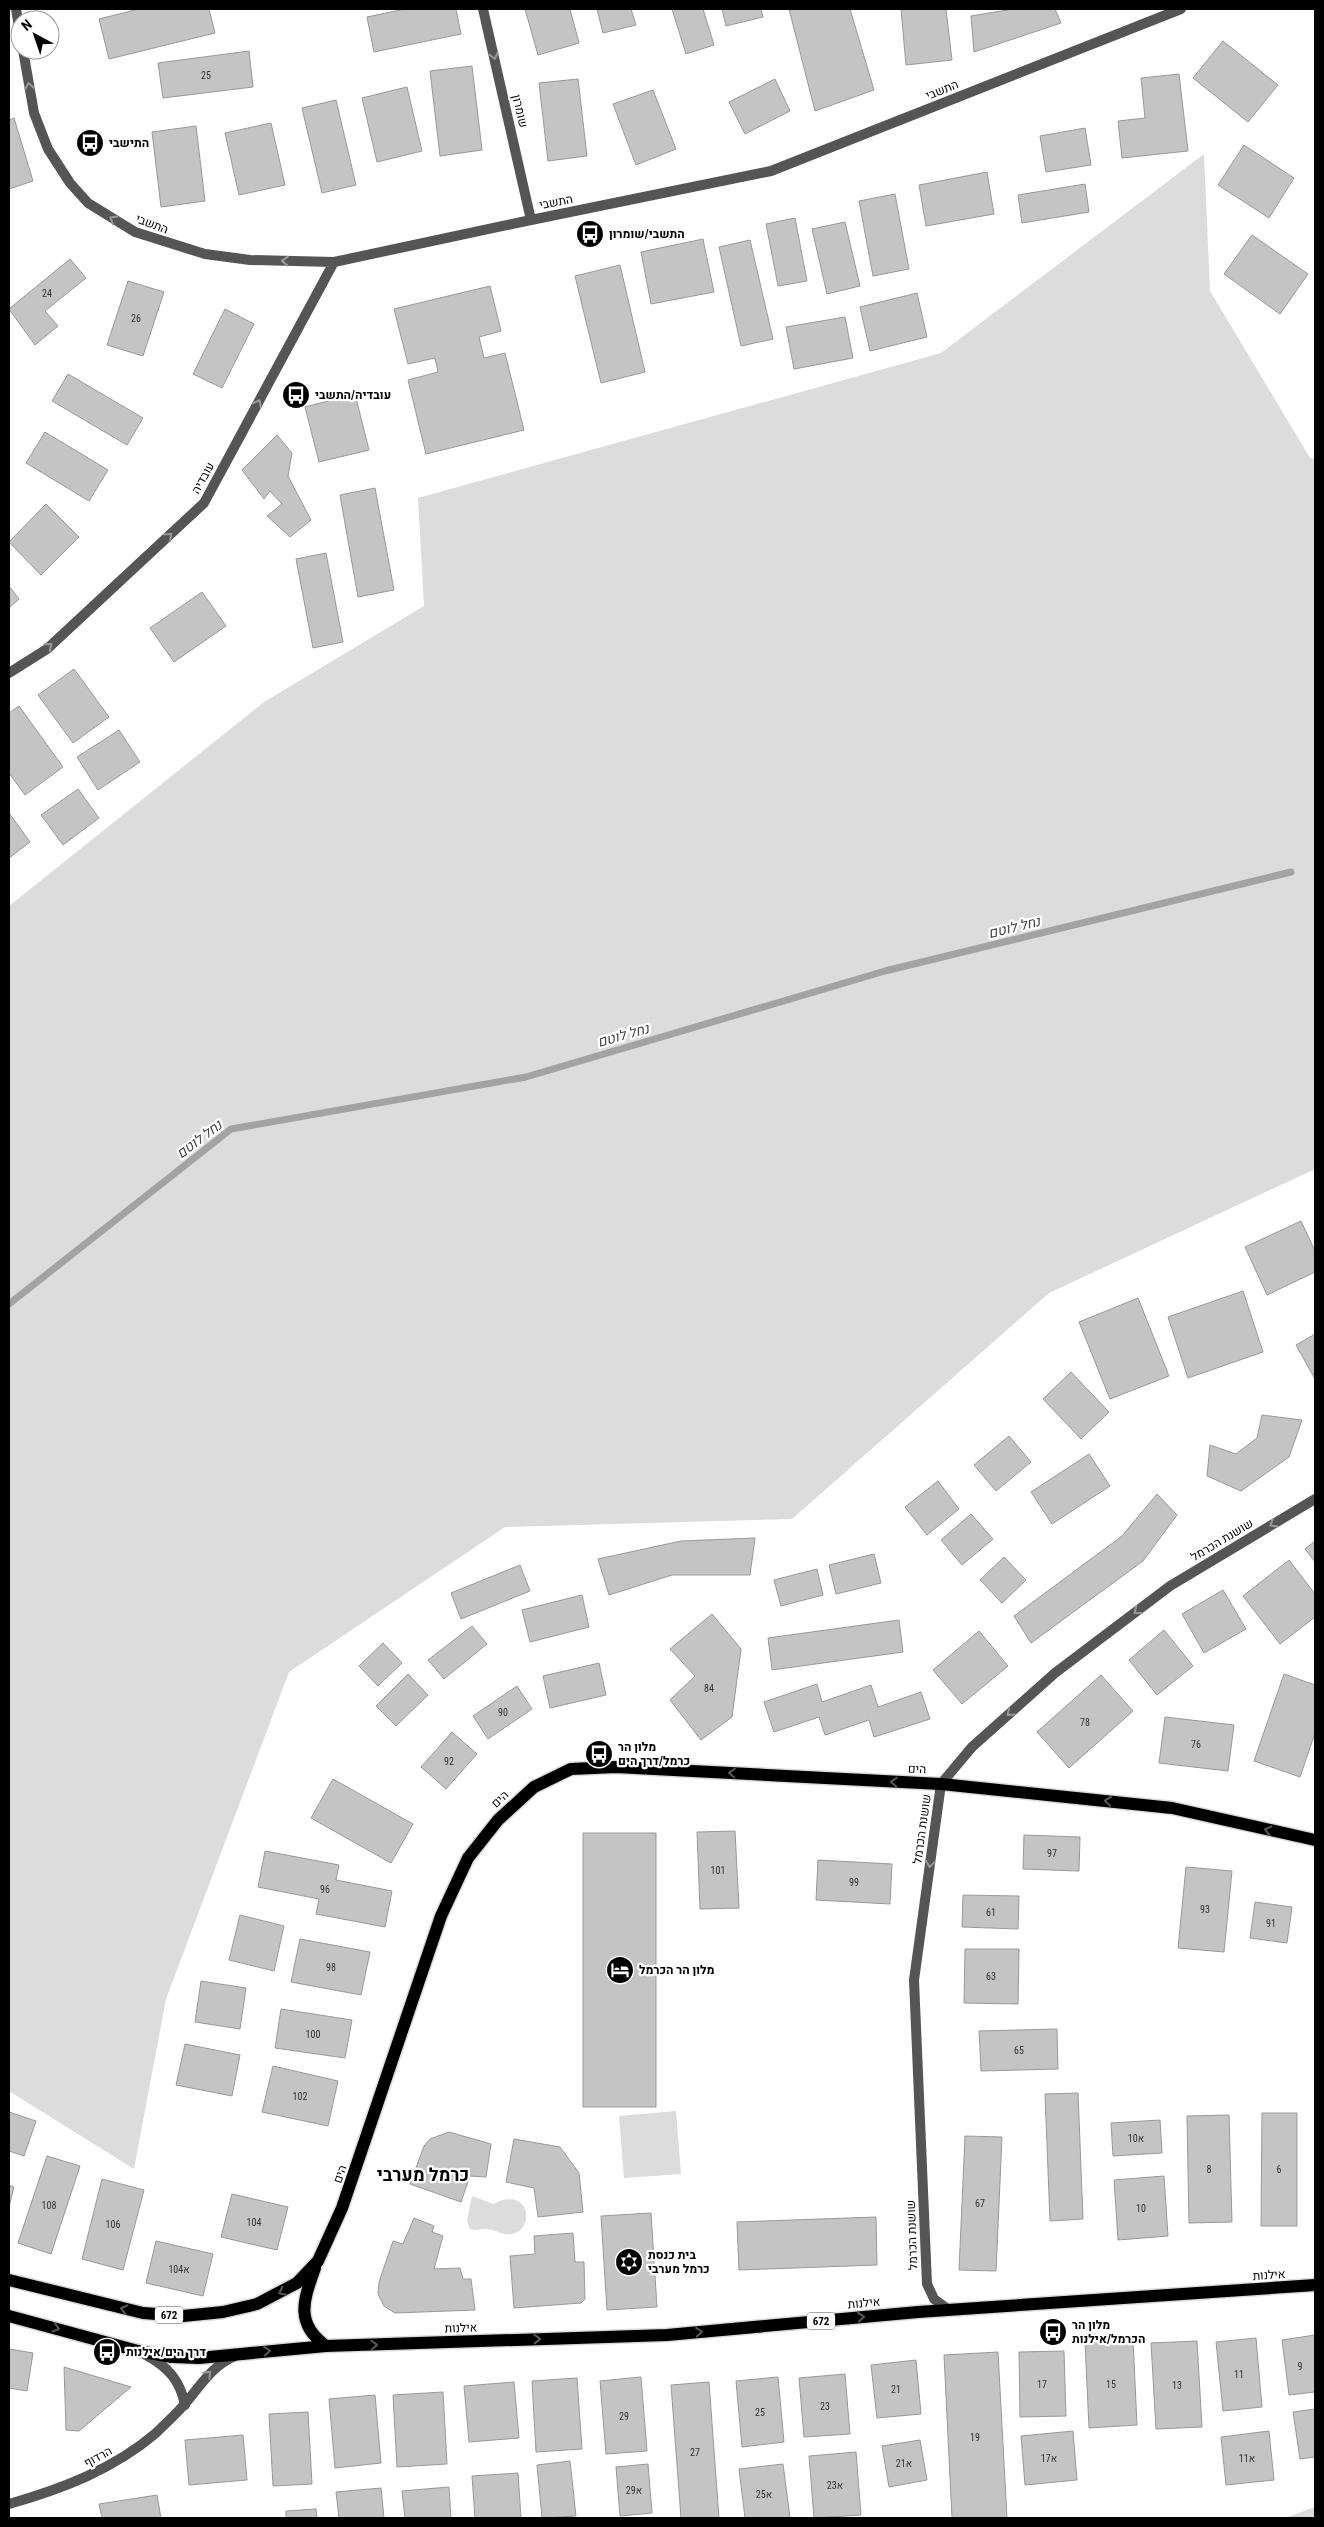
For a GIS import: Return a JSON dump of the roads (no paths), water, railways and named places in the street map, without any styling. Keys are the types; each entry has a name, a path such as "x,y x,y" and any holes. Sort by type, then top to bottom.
{"main road":[{"name":"הים","path":"9,2280 143,2313 183,2316 223,2312 257,2304 297,2283 318,2261 342,2208 445,1908 468,1858 498,1820 534,1786 571,1769 616,1767 941,1784 1172,1808 1315,1840"},
{"path":"318,2261 306,2294 303,2312 311,2332 326,2346"},
{"name":"אילנות","path":"326,2346 666,2335 949,2310 1315,2285"},
{"name":"672","path":"9,2316 138,2351 172,2357 199,2358 326,2346"}],"street":[{"name":"שומרון","path":"484,9 531,220"},
{"name":"התשבי","path":"25,60 34,113 48,149 70,183 88,203 135,232 205,254 250,260 334,262 771,172 1181,9"},
{"name":"עובדיה","path":"9,673 47,649 204,503 334,262"},
{"name":"שושנת הכרמל","path":"949,2310 934,2300 927,2284 914,1980 941,1784 972,1748 1070,1661 1170,1586 1315,1499"},
{"path":"138,2351 167,2368 177,2380 184,2405"},
{"name":"הרדוף","path":"9,2504 89,2476 128,2455 184,2405 216,2367 241,2354"}],"waterway":[{"name":"נחל לוטם","path":"9,1304 231,1129 526,1077 885,971 1291,872"}],"place":[{"name":"התישבי","path":"90,143"},
{"name":"התשבי/שומרון","path":"590,234"},
{"name":"עובדיה/התשבי","path":"296,395"},
{"name":"מלון הר כרמל/דרך הים","path":"599,1754"},
{"name":"מלון הר הכרמל","path":"620,1970"},
{"name":"בית כנסת כרמל מערבי","path":"629,2262"},
{"name":"מלון הר הכרמל/אילנות","path":"1053,2332"},
{"name":"דרך הים/אילנות","path":"107,2352"}],"district":[{"name":"כרמל מערבי","path":"423,2175"}]}
